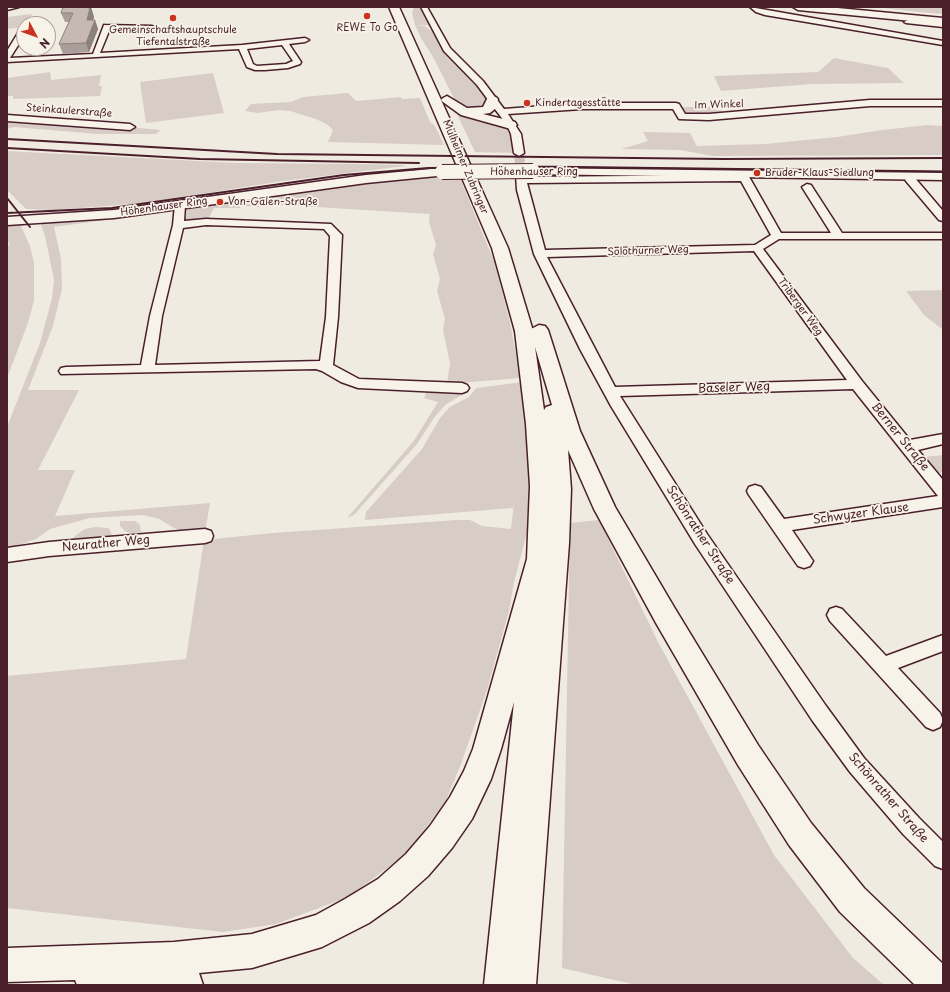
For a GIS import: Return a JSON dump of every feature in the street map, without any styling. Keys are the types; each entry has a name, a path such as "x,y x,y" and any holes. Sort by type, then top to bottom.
{"main road":[{"name":"Mülheimer Zubringer","path":"394,7 535,328"},
{"path":"798,7 943,21"},
{"path":"833,7 943,17"},
{"name":"Mülheimer Zubringer","path":"410,21 509,233"},
{"path":"464,112 486,110 491,106 492,99"},
{"path":"446,100 464,112 511,125"},
{"name":"Höhenhauser Ring","path":"7,221 81,217 366,179 442,172 525,176 943,176"},
{"path":"511,982 540,556 541,486 535,417 535,328"},
{"path":"511,982 557,543 560,489 557,440 535,328"},
{"path":"535,328 570,431 605,509 669,622 748,755 800,834 852,900 903,951 942,985"},
{"path":"19,965 174,959 252,951 322,930 357,911 389,890 417,864 441,837 461,808 476,779 487,749 540,556"},
{"path":"19,965 186,985"}],"street":[{"path":"7,8 16,7"},
{"path":"424,7 447,49 480,83 511,125 516,134 519,153"},
{"path":"753,7 758,11 765,13 943,43"},
{"path":"908,22 943,25"},
{"path":"96,56 107,28 152,28"},
{"path":"16,44 7,59 14,61 242,47 305,40"},
{"path":"242,47 250,65 255,68 288,66 297,62 286,43"},
{"name":"Im Winkel","path":"502,112 582,106 676,106 682,117 709,117 870,103 943,102"},
{"name":"Steinkaulerstraße","path":"7,118 130,127"},
{"name":"Schönrather Straße","path":"525,176 522,190 540,254 611,392 701,539 819,713 857,765 911,826 943,858"},
{"path":"743,177 777,236"},
{"path":"910,179 943,218"},
{"path":"807,187 839,236"},
{"path":"146,369 156,316 178,225 180,205"},
{"path":"178,225 206,222 327,226 336,235 332,317 326,367"},
{"path":"757,248 777,236 943,236"},
{"name":"Solothurner Weg","path":"540,254 757,248"},
{"name":"Triberger Weg","path":"757,248 857,384"},
{"path":"66,371 316,366 326,367 346,379 358,383 462,388"},
{"name":"Baseler Weg","path":"611,392 857,384"},
{"name":"Berner Straße","path":"857,384 943,491"},
{"path":"906,446 934,442 943,439"},
{"path":"755,491 804,561"},
{"name":"Schwyzer Klause","path":"779,526 943,501"},
{"name":"Neurather Weg","path":"7,555 49,549 205,536"},
{"path":"836,615 884,665 933,720"},
{"path":"884,665 943,643"}],"shaded area":[{"path":"414,7 422,7 433,29 427,25 415,25 412,13"},
{"path":"875,7 943,7 943,14 919,12"},
{"path":"32,14 31,16 16,16 16,28 7,29 7,17"},
{"path":"415,25 425,26 430,30 433,30 456,62 455,63 487,99 489,106 471,110 457,104"},
{"path":"834,58 888,68 904,83 813,84 721,91 714,76 818,72"},
{"path":"50,72 51,80 101,75 99,86 102,86 100,96 13,99 13,96 7,96 7,78"},
{"path":"213,73 224,113 146,123 140,82"},
{"path":"348,93 356,101 401,97 402,99 420,98 430,122 435,126 444,145 328,142 333,130 328,125 316,119 290,111 279,110 258,113 245,111 251,104 291,102 303,97"},
{"path":"681,107 713,107 717,111 721,110 725,115 685,114"},
{"path":"458,111 506,125 511,131 516,153 475,152 456,112"},
{"path":"7,121 161,130 156,134 97,134 14,127 7,129"},
{"path":"928,125 943,126 943,155 713,156 680,150 621,149 648,141 643,132 690,133 697,146 765,144 837,137"},
{"path":"7,151 236,163 405,166 283,181 144,203 54,210 26,209 7,190"},
{"path":"459,176 494,261 510,322 520,378 447,384 450,363 443,330 445,319 437,291 440,279 433,254 436,245 429,222 430,214 284,205 268,207 241,206 240,208 214,208 208,219 183,219 184,208 245,199 246,203 272,199 272,195 367,182"},
{"path":"120,218 54,227 61,259 62,289 53,326 28,390 79,390 38,470 75,470 55,516 210,503 205,532 186,533 159,519 143,515 90,518 50,529 36,539 7,549 7,427 40,343 52,298 54,280 41,224"},
{"path":"23,223 21,226 30,246 34,263 34,300 28,323 7,378 7,246 10,245 7,241 7,224"},
{"path":"943,290 943,330 924,315 906,291"},
{"path":"523,382 529,464 529,525 514,582 509,611 487,690 461,764 445,803 405,855 348,897 276,924 223,932 7,908 7,676 186,659 204,540 273,533 456,520 470,520 482,526 511,529 514,502 513,508 365,520 366,512 422,449 440,418 450,407 469,397 476,388"},
{"path":"427,391 465,391 463,394 445,405 434,418 417,444 354,515 347,518 413,442 438,402 424,398"},
{"path":"943,455 943,472 938,473 924,457"},
{"path":"599,520 658,642 774,855 853,958 884,985 636,985 562,968 570,523"},
{"path":"120,521 135,521 140,525 141,532 126,532 120,526"},
{"path":"95,527 109,528 112,535 109,539 74,544 72,540 76,535 85,529"}],"building":[{"path":"63,7 90,8 87,20 95,20 86,43 59,44 73,13 61,13"}],"tunnel":[{"path":"519,153 521,175"}],"railway":[{"path":"7,139 277,154 724,159 943,158"},
{"path":"7,148 200,159 419,163"},
{"path":"18,212 112,208 344,175 428,168 525,167 943,172"},
{"path":"7,198 18,212"},
{"path":"7,213 18,212"},
{"path":"18,212 30,227"}],"place":[{"name":"REWE To Go","path":"367,16"},
{"name":"Gemeinschaftshauptschule Tiefentalstraße","path":"173,18"},
{"name":"Kindertagesstätte","path":"527,103"},
{"name":"Bruder-Klaus-Siedlung","path":"757,173"},
{"name":"Von-Galen-Straße","path":"220,202"}]}
